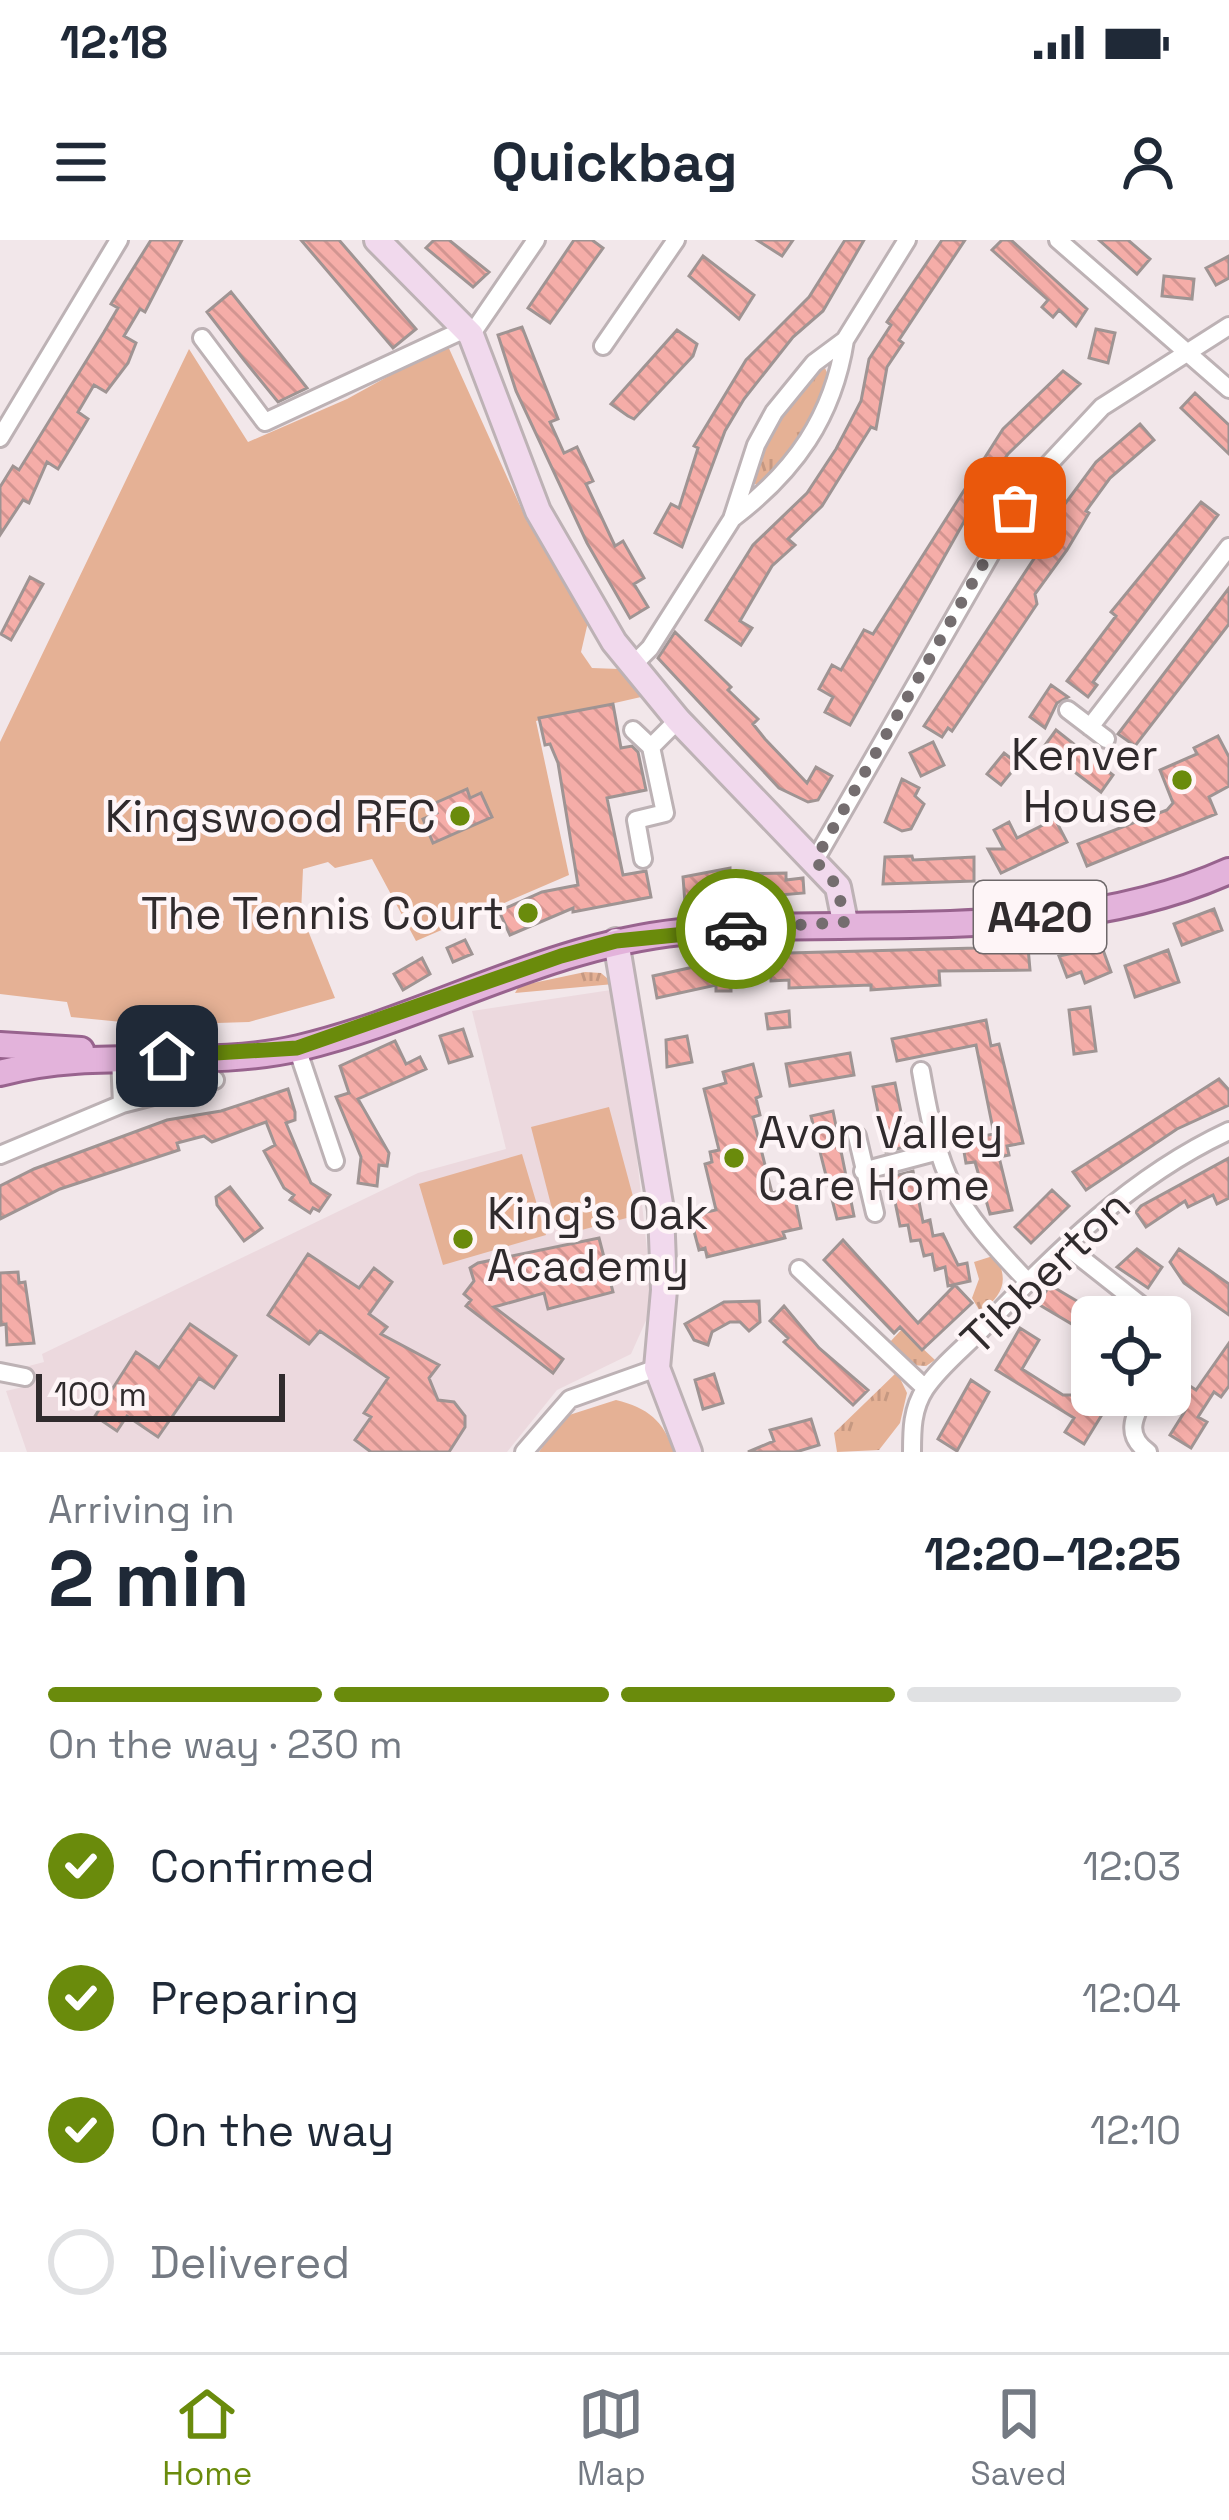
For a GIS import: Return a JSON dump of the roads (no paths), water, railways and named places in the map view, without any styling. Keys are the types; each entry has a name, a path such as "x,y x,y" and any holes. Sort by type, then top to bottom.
{"main road":[{"name":"A420","path":"0,1073 56,1061 297,1048 616,941 844,922 1080,915 1179,893 1229,871"},
{"name":"A420","path":"0,1045 49,1045 120,1057"}],"street":[{"path":"0,438 119,240"},
{"path":"377,240 467,332 538,511 632,666 838,887 844,922"},
{"path":"202,338 266,422 467,332 536,240"},
{"path":"603,346 676,240"},
{"path":"632,666 650,648 732,519 756,445 774,412 814,363 845,340 908,240"},
{"path":"1058,240 1229,389"},
{"path":"815,860 1032,482 1102,406 1229,326"},
{"path":"732,519 769,490 813,435 838,379 845,340"},
{"path":"1068,710 1098,733 1229,547"},
{"path":"651,746 678,720"},
{"path":"633,730 651,746 665,813 636,820 643,860"},
{"path":"616,941 661,1210 664,1290 657,1368 689,1452"},
{"path":"297,1048 335,1161"},
{"path":"120,1057 122,1104"},
{"path":"921,1071 935,1152 977,1227 1028,1282"},
{"path":"0,1155 122,1104 215,1080"},
{"name":"Tibberton","path":"912,1452 912,1420 925,1388 1028,1282 1171,1158 1229,1131"},
{"path":"857,1136 874,1213"},
{"path":"863,1171 935,1152"},
{"path":"1066,1246 1129,1296"},
{"path":"800,1269 925,1388"},
{"path":"524,1452 571,1399 657,1368"},
{"path":"0,1372 25,1377"},
{"path":"1134,1416 1132,1434 1148,1452"}],"place":[{"name":"Kenver House","path":"1182,780"},
{"name":"Kingswood RFC","path":"460,816"},
{"name":"The Tennis Court","path":"528,913"},
{"name":"Avon Valley Care Home","path":"734,1158"},
{"name":"King's Oak Academy","path":"463,1239"}]}
